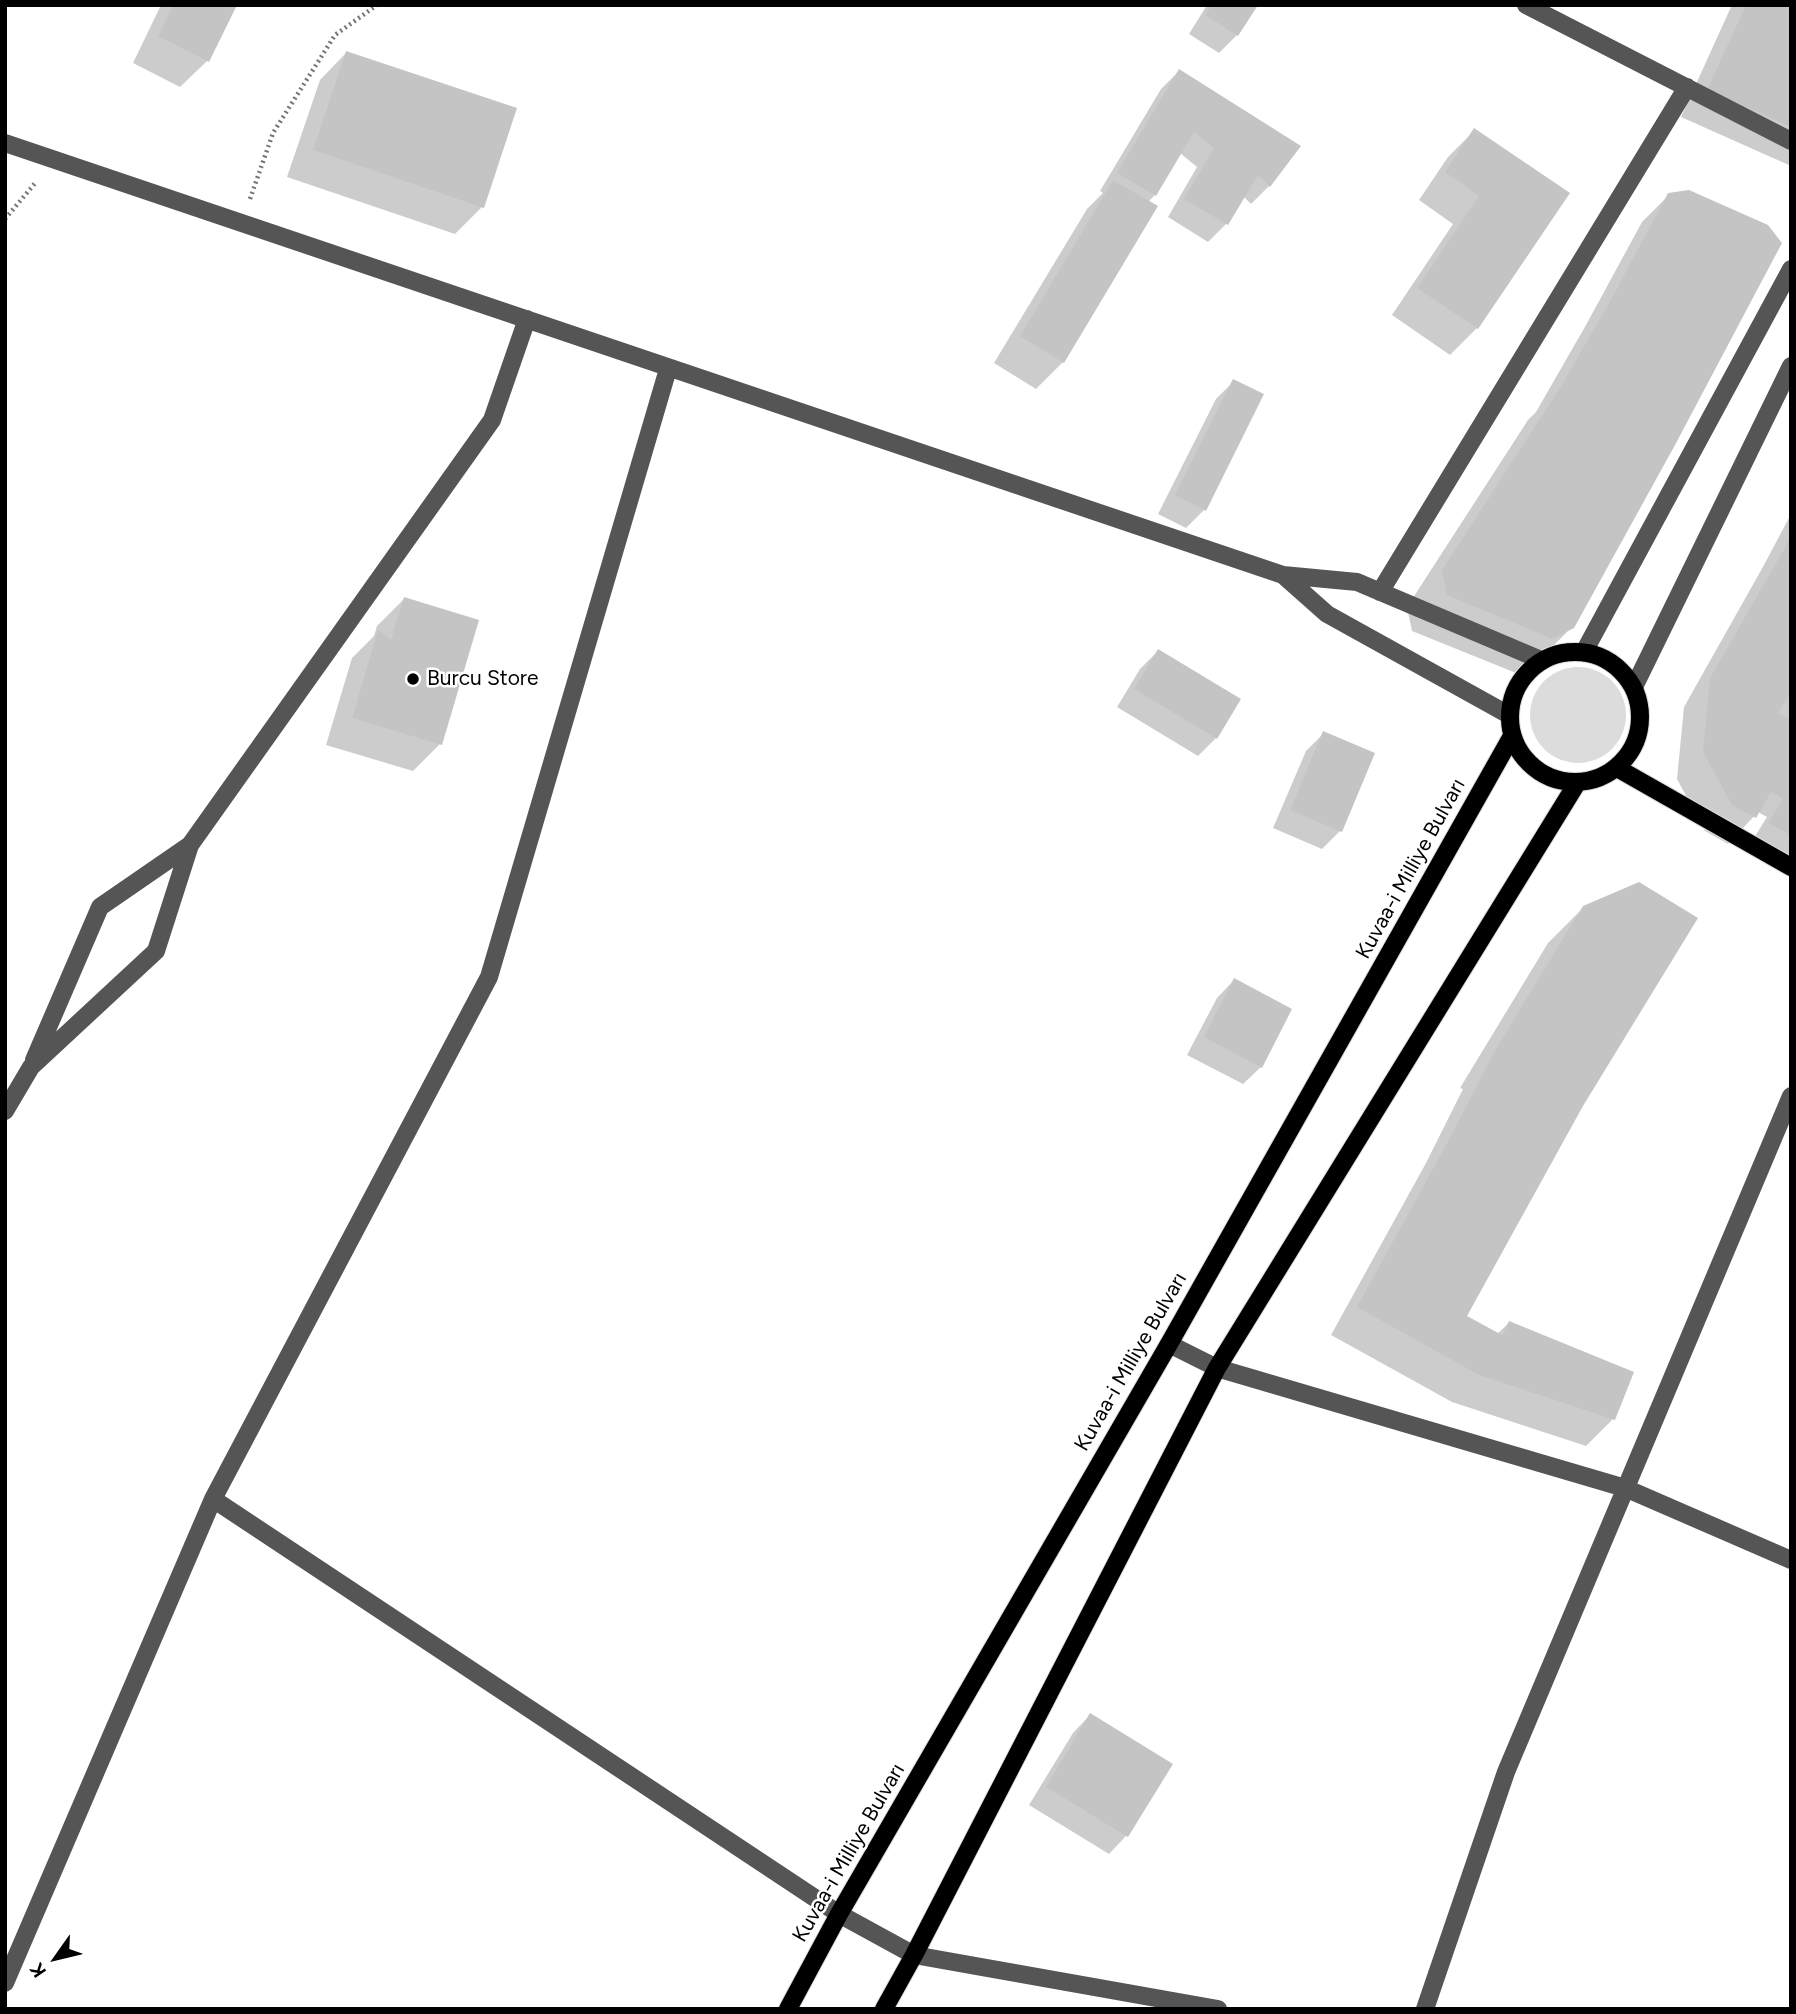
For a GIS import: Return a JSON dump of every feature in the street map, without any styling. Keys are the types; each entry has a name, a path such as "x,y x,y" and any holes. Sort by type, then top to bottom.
{"main road":[{"path":"1562,652 1584,652 1604,658 1622,670 1634,687 1640,708 1640,730 1632,751 1617,768 1598,778 1577,783 1556,780 1536,770 1522,755 1512,736 1509,715 1513,694 1525,674 1541,660 1562,652"},
{"name":"Kuvaa-i Milliye Bulvarı","path":"788,2009 839,1913 1168,1344 1512,736"},
{"path":"1617,768 1791,867"},
{"path":"884,2009 915,1955 1217,1368 1577,783"}],"street":[{"path":"1535,7 1791,141"},
{"path":"1380,592 1687,88"},
{"path":"5,143 1283,575 1357,582 1541,660"},
{"path":"1584,652 1791,269"},
{"path":"31,1067 156,951 190,845 492,420 527,319"},
{"path":"1634,687 1791,366"},
{"path":"5,1983 213,1499 489,977 668,369"},
{"path":"1283,575 1327,614 1509,715"},
{"path":"5,1111 31,1067 100,907 190,845"},
{"path":"1426,2009 1506,1772 1791,1096"},
{"path":"1168,1344 1217,1368 1625,1488 1791,1560"},
{"path":"213,1499 839,1913 915,1955 1218,2009"}],"path":[{"path":"242,223 273,132 335,35 377,5"},
{"path":"5,219 54,159"}],"shaded area":[{"path":"1578,667 1596,671 1612,681 1622,697 1626,715 1622,733 1612,749 1596,759 1578,763 1560,759 1544,749 1534,733 1530,715 1534,697 1544,681 1560,671"}],"building":[{"path":"173,5 237,5 209,62 158,36"},
{"path":"1212,5 1258,5 1238,36 1205,15"},
{"path":"1746,5 1791,5 1791,127 1707,90"},
{"path":"346,51 517,108 484,208 313,150"},
{"path":"1179,69 1301,146 1270,187 1258,175 1228,225 1184,199 1214,148 1194,132 1156,196 1117,173"},
{"path":"1474,128 1570,193 1478,329 1417,288 1479,196 1445,172"},
{"path":"1113,180 1158,206 1064,363 1020,336"},
{"path":"1689,190 1768,225 1782,243 1574,628 1552,639 1447,595 1442,570 1563,383 1668,193"},
{"path":"1233,379 1264,394 1206,511 1175,495"},
{"path":"1791,537 1791,691 1778,713 1791,720 1791,835 1768,823 1783,799 1771,792 1756,818 1732,805 1703,752 1710,678"},
{"name":"Burcu Store","path":"404,597 479,620 442,745 352,718 378,630 391,640"},
{"path":"1158,649 1241,699 1217,739 1134,689"},
{"path":"1323,731 1375,753 1342,832 1290,810"},
{"path":"1639,882 1698,918 1583,1106 1467,1316 1502,1335 1509,1321 1634,1372 1615,1420 1479,1375 1357,1307 1494,1052 1583,906"},
{"path":"1234,978 1292,1009 1262,1068 1204,1037"},
{"path":"1090,1713 1173,1764 1128,1837 1046,1787"}],"place":[{"name":"Burcu Store","path":"413,679"}]}
